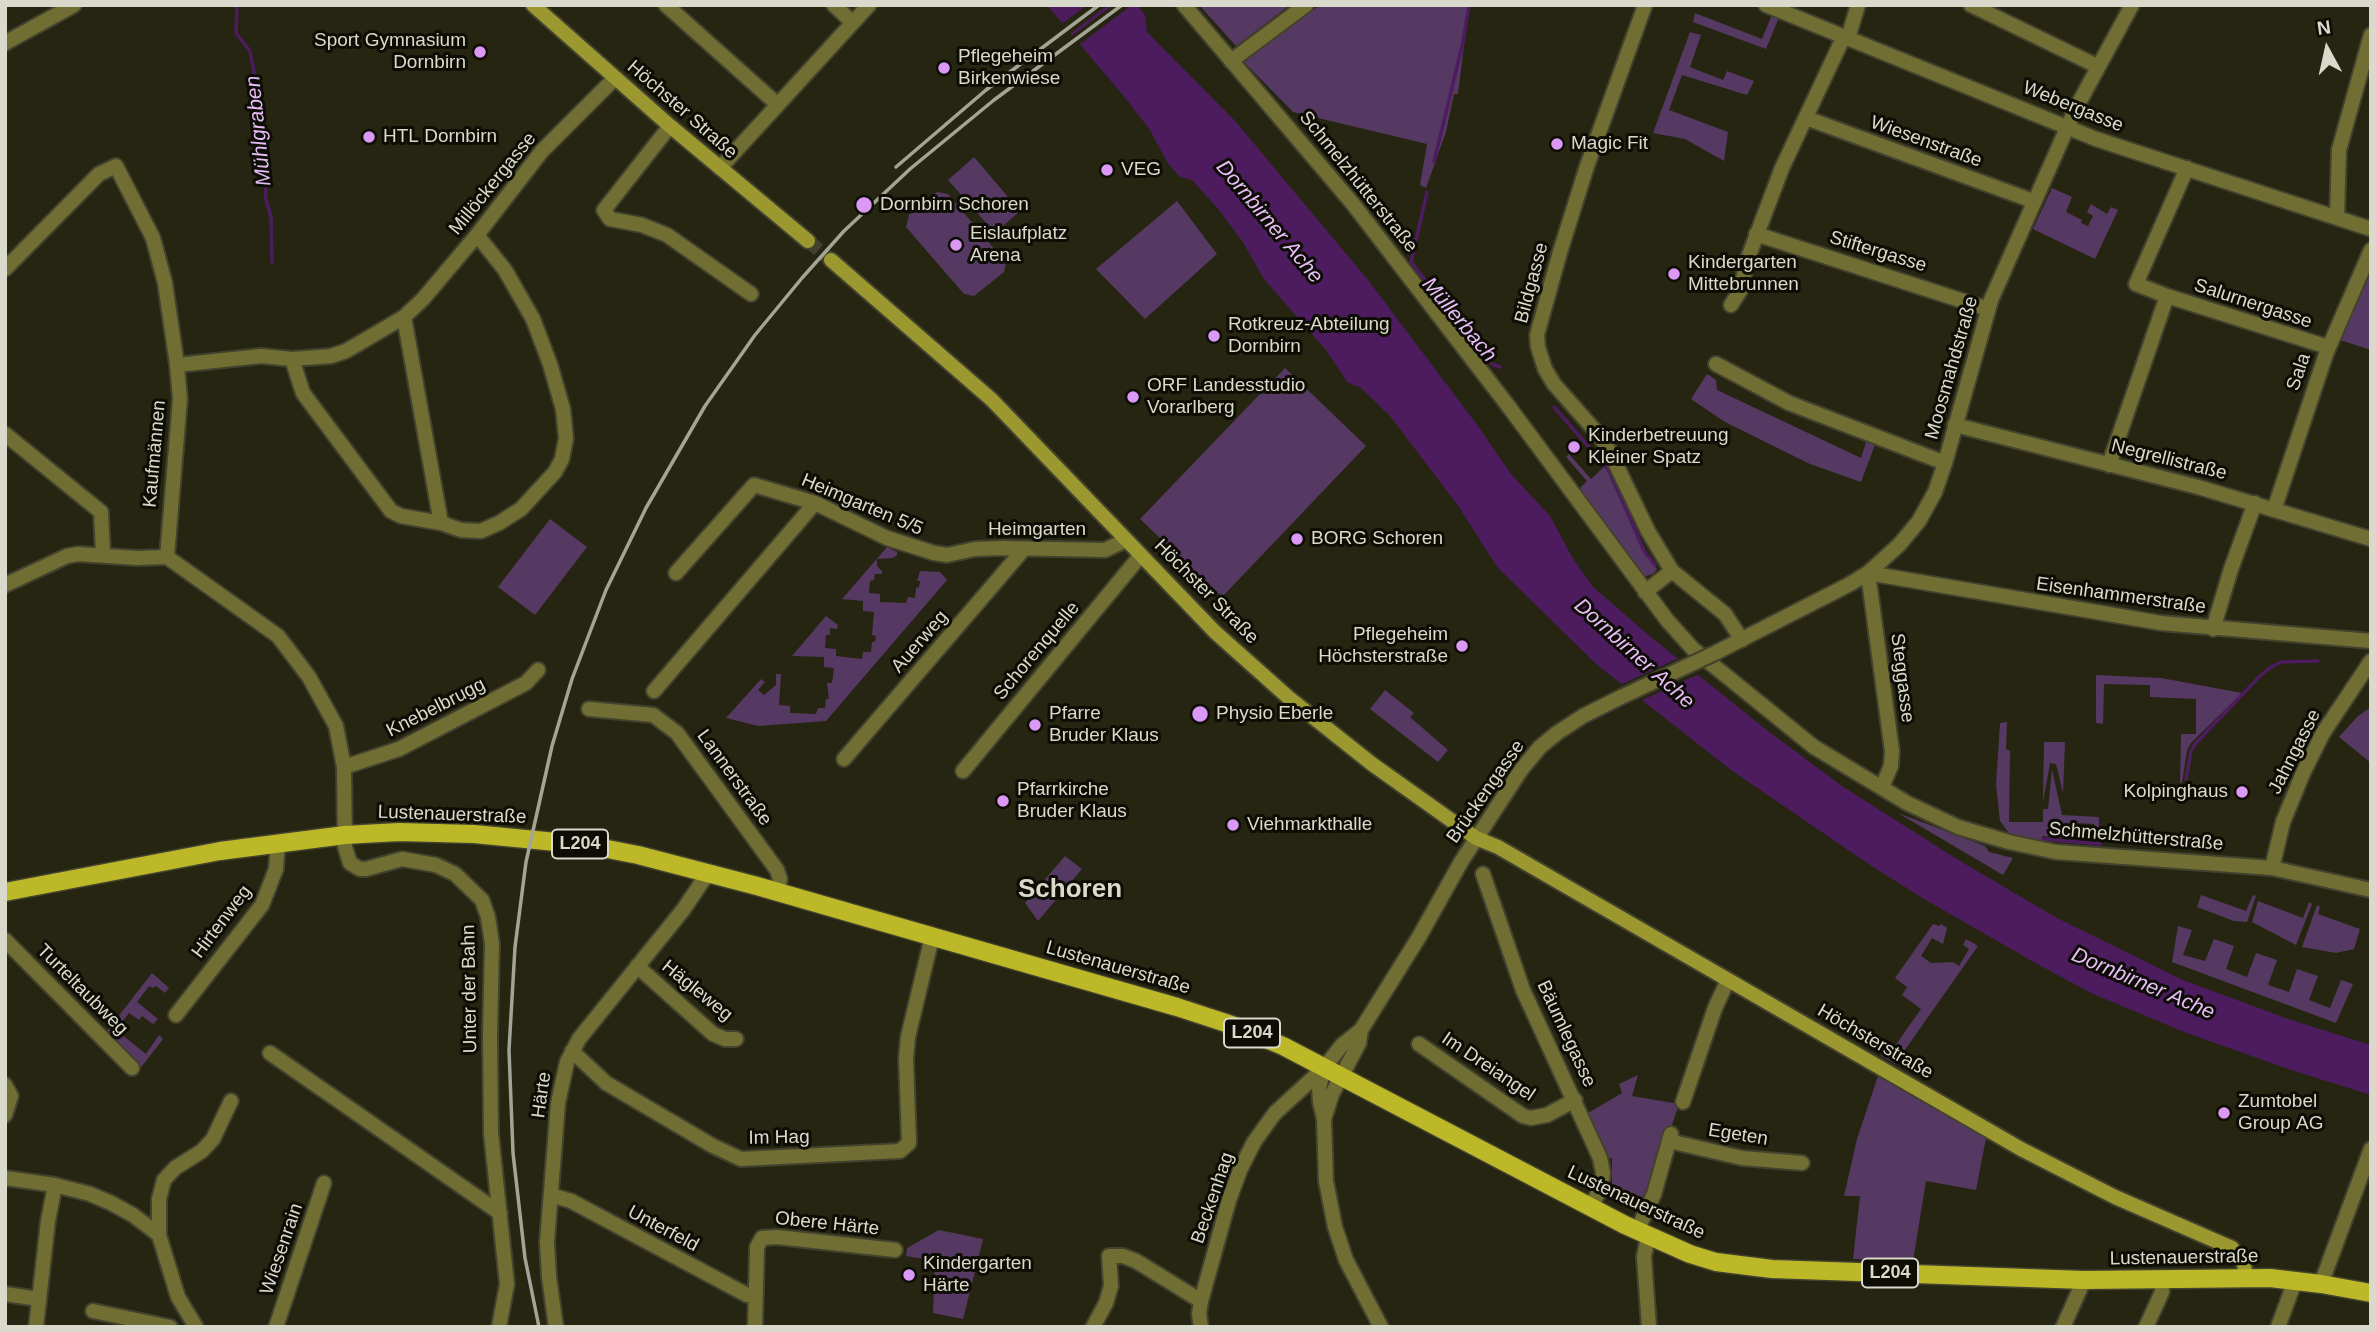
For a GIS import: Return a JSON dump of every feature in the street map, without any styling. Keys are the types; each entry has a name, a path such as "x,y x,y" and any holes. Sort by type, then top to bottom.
{"main road":[{"name":"Höchster Straße","path":"533,5 670,126 808,241"},
{"name":"Höchster Straße","path":"831,260 992,400 1214,632 1289,698 1372,764 1476,838"},
{"name":"Lustenauerstraße","path":"5,892 187,857 278,842 345,835 399,832 538,839 613,850 778,892 1210,1018 1283,1046 1642,1234 1690,1254 1737,1265 1804,1270 2084,1280 2246,1278 2295,1281 2371,1293"},
{"name":"Höchsterstraße","path":"1476,838 1498,847 2064,1172 2151,1214 2232,1248 2241,1258 2246,1278"}],"street":[{"path":"5,43 74,5"},
{"path":"666,5 777,104"},
{"path":"834,5 852,22"},
{"path":"720,168 869,5"},
{"name":"Schmelzhütterstraße","path":"1184,5 1353,204 1509,407 1674,630 1723,674 1814,747 1907,803 1958,827 2009,842 2056,852 2272,868 2371,890"},
{"path":"1231,61 1306,5"},
{"name":"Bildgasse","path":"1645,5 1587,166 1560,252 1538,335 1538,347 1545,369 1554,384 1609,450 1648,531 1672,571 1726,614 1742,640"},
{"name":"Webergasse","path":"1766,5 2096,139 2371,229"},
{"path":"1731,305 1740,291 1756,234 1782,168 1846,37 1858,5"},
{"path":"1971,5 2097,66"},
{"name":"Moosmahdstraße","path":"1715,653 1832,595 1868,573 1899,545 1919,521 1935,492 1945,463 1988,309 2067,127 2097,66 2132,5"},
{"path":"2337,218 2339,150 2371,35"},
{"name":"Millöckergasse","path":"177,365 261,356 292,359 331,356 346,351 404,317 424,299 542,151 615,78"},
{"name":"Wiesenstraße","path":"1806,118 2033,201"},
{"path":"670,126 604,210 610,219 642,225 667,235 751,294"},
{"name":"Kaufmännen","path":"5,269 99,174 116,166 153,237 165,283 177,365 180,399 167,557"},
{"name":"Salurnergasse","path":"2187,168 2136,284 2328,348"},
{"name":"Stiftergasse","path":"1756,234 1988,309"},
{"path":"292,359 303,393 391,511 401,516 441,523 461,530 481,531 521,509 555,472 562,459 566,438 563,409 533,319 505,270 477,235"},
{"name":"Sala","path":"2274,510 2328,348 2371,250"},
{"name":"Salurnergasse","path":"2109,465 2166,296"},
{"path":"404,317 441,523"},
{"path":"1716,364 1788,403 1945,463"},
{"name":"Negrellistraße","path":"1955,425 2255,503 2371,539"},
{"path":"5,434 101,512 103,554"},
{"name":"Heimgarten 5/5","path":"676,573 754,485 815,503 887,538 921,551 947,555"},
{"path":"654,691 815,503"},
{"path":"2213,629 2255,503"},
{"name":"Heimgarten","path":"947,555 975,549 1105,550 1126,540"},
{"name":"Auerweg","path":"844,759 1024,549"},
{"path":"5,585 67,556 90,553 137,558 167,557 278,636 309,677 336,726 344,767 345,835"},
{"name":"Schorenquelle","path":"963,771 1141,555"},
{"path":"1645,592 1672,571"},
{"name":"Eisenhammerstraße","path":"1868,573 2117,617 2213,629 2371,641"},
{"name":"Steggasse","path":"1868,573 1892,751 1891,766 1882,787"},
{"name":"Brückengasse","path":"1324,1068 1342,1045 1361,1030 1476,838 1521,770 1548,739 1583,716 1715,653"},
{"name":"Jahngasse","path":"2272,868 2283,822 2303,772 2323,733 2371,661"},
{"name":"Knebelbrugg","path":"344,767 399,749 526,683 538,670"},
{"name":"Lannerstraße","path":"589,709 653,715 677,733 777,870 780,879 778,892"},
{"name":"Unter der Bahn","path":"345,835 346,857 360,869 392,860 424,862 455,874 482,900 488,916 492,944 491,1133 507,1284 499,1327"},
{"name":"Hirtenweg","path":"176,1015 262,905 276,869 278,842"},
{"name":"Härte","path":"556,1327 547,1256 562,1077 579,1039 694,895 708,873"},
{"name":"Bäumlegasse","path":"1483,874 1523,990 1595,1145 1603,1173 1601,1187 1591,1207"},
{"name":"Im Hag","path":"572,1051 606,1083 712,1146 741,1158 750,1160 893,1152 904,1149 909,1143 906,1059 908,1037 932,937"},
{"name":"Turteltaubweg","path":"5,940 132,1068"},
{"name":"Hägleweg","path":"637,966 713,1034 725,1039 736,1039"},
{"path":"1683,1102 1715,1008 1728,980"},
{"name":"Brückengasse","path":"1324,1119 1359,1042 1361,1030"},
{"name":"Im Dreiangel","path":"1419,1044 1523,1116 1541,1117 1575,1101"},
{"path":"270,1053 500,1213"},
{"path":"1324,1068 1320,1102 1324,1119 1326,1181 1335,1227 1346,1261 1381,1327"},
{"name":"Beckenhag","path":"1201,1327 1200,1301 1229,1200 1254,1142 1275,1113 1324,1068"},
{"path":"5,1085 11,1096 5,1115"},
{"path":"196,1327 178,1297 159,1235 159,1199 164,1180 175,1168 202,1152 213,1139 231,1101"},
{"name":"Egeten","path":"1642,1234 1670,1138 1725,1155 1802,1163"},
{"path":"2320,1284 2371,1149"},
{"path":"5,1178 55,1185 111,1203 133,1215 159,1235"},
{"name":"Wiesenrain","path":"276,1327 324,1183"},
{"path":"36,1327 48,1220 55,1185"},
{"name":"Unterfeld","path":"551,1195 571,1201 747,1295 756,1295"},
{"path":"1642,1234 1649,1327"},
{"name":"Obere Härte","path":"755,1327 757,1247 762,1238 777,1237 895,1250"},
{"path":"1093,1327 1106,1303 1111,1286 1110,1256 1123,1256 1136,1261 1200,1301"},
{"path":"2063,1327 2084,1280"},
{"path":"2146,1327 2162,1292 2162,1280"},
{"path":"2278,1327 2295,1281"},
{"path":"5,1294 39,1299"},
{"path":"93,1311 170,1327"}],"shaded area":[{"path":"1199,5 1290,5 1236,46"},
{"path":"1320,5 1469,5 1458,94 1454,94 1446,132 1426,188 1420,185 1427,144 1293,112 1244,62"},
{"path":"1773,12 1780,15 1766,49 1693,22 1695,13 1762,39"},
{"path":"1690,32 1701,35 1690,67 1723,80 1727,71 1754,81 1747,95 1682,75 1669,110 1728,132 1724,161 1685,139 1653,133"},
{"path":"974,157 1020,211 995,233 948,180"},
{"path":"2052,188 2072,197 2066,212 2088,226 2093,216 2087,212 2091,204 2107,214 2111,207 2118,210 2095,259 2033,229"},
{"name":"Eislaufplatz Arena","path":"937,192 948,194 1006,263 1004,272 974,296 964,294 906,227 909,215"},
{"path":"1177,201 1217,254 1145,319 1096,269"},
{"path":"2367,276 2371,277 2371,350 2340,340"},
{"path":"1285,368 1366,446 1222,597 1140,519"},
{"path":"1707,374 1716,380 1717,390 1861,458 1867,439 1876,442 1861,482 1810,464 1725,422 1691,399"},
{"path":"1569,454 1591,479 1605,466 1643,551 1657,569 1653,574 1639,574 1579,489 1587,481 1566,457"},
{"path":"550,519 587,547 535,615 498,587"},
{"path":"887,547 897,552 897,555 893,558 877,559 877,566 882,574 875,574 874,580 870,581 869,593 880,594 880,602 906,603 908,597 915,598 920,571 940,572 947,580 826,721 758,726 726,718 761,679 765,682 758,690 764,695 776,685 776,674 781,674 779,705 790,706 790,713 816,714 818,708 825,708 826,699 829,699 827,683 832,683 834,668 824,667 824,657 792,656 826,616 838,625 837,629 830,628 830,635 826,635 825,648 836,649 836,656 862,659 863,652 871,652 876,636 872,635 874,612 863,611 863,601 842,599"},
{"path":"2096,675 2161,678 2242,693 2191,743 2180,783 2181,734 2196,734 2196,699 2150,697 2150,685 2104,684 2103,724 2096,723"},
{"path":"1385,690 1414,713 1410,717 1448,750 1438,762 1370,709"},
{"path":"2371,707 2371,763 2339,737 2358,716"},
{"path":"2007,722 2006,749 2010,751 2009,822 2043,822 2043,809 2048,809 2052,769 2062,815 2099,817 2099,834 2095,834 2094,824 2076,823 2075,839 2042,836 2042,842 2009,833 2000,821 1996,785 2000,723"},
{"path":"2044,742 2065,742 2063,793 2056,764 2050,763 2043,802"},
{"path":"1898,813 1985,846 1989,852 2013,858 2003,875"},
{"path":"1065,856 1082,869 1038,921 1025,903"},
{"path":"2201,895 2246,911 2253,895 2256,896 2247,922 2234,921 2197,907"},
{"path":"2258,901 2303,918 2309,902 2312,904 2296,945 2252,922"},
{"path":"2317,905 2320,907 2318,914 2360,929 2354,949 2336,953 2302,947"},
{"path":"1933,924 1941,924 1947,928 1943,944 1932,938 1921,956 1931,963 1953,962 1959,966 1969,949 1963,945 1966,939 1978,946 1895,1064 1881,1056 1880,1047 1890,1053 1921,1009 1902,995 1907,987 1895,978"},
{"path":"2178,926 2192,930 2183,955 2205,961 2214,939 2234,946 2226,969 2247,977 2256,953 2277,960 2268,985 2289,992 2297,969 2318,976 2309,1000 2330,1008 2341,980 2353,984 2336,1023 2172,962"},
{"path":"152,973 169,988 165,993 156,986 149,986 137,1002 158,1019 153,1024 142,1016 139,1020 129,1013 116,1030 146,1054 159,1035 163,1039 139,1070 104,1035"},
{"path":"1638,1075 1632,1096 1679,1104 1646,1201 1612,1185 1612,1158 1608,1158 1588,1113 1622,1093 1619,1084"},
{"path":"1878,1076 1986,1138 1976,1190 1926,1181 1913,1261 1853,1259 1860,1196 1844,1196 1857,1139"},
{"path":"939,1230 983,1239 963,1319 933,1313 935,1261 906,1256 907,1248"}],"water":[{"name":"Dornbirner Ache","path":"1047,5 1137,5 1145,15 1147,32 1235,121 1368,280 1511,474 1550,516 1572,557 1592,586 1652,638 1842,786 1955,858 2057,918 2183,980 2291,1020 2371,1045 2371,1095 2184,1032 2091,993 2039,965 1867,863 1731,770 1596,664 1497,567 1459,507 1390,416 1361,388 1347,382 1326,350 1264,279 1242,241 1219,210 1192,180 1180,177 1167,162 1150,130"}],"pier":[{"path":"1087,5 1108,5 1067,36 1059,26"},
{"path":"1113,5 1132,5 1076,47 1069,38"},
{"path":"1681,657 1701,673 1638,702 1618,686"}],"waterway":[{"name":"Mühlgraben","path":"237,5 236,33 250,51 258,93 264,142 266,200 271,217 272,262"},
{"name":"Müllerbach","path":"1434,162 1463,42 1469,5"},
{"name":"Müllerbach","path":"1427,192 1411,262 1492,364 1500,367"},
{"name":"Müllerbach","path":"1554,407 1609,470 1644,551 1655,565"},
{"name":"Müllerbach","path":"2186,779 2191,751 2196,743 2260,676 2281,662 2318,661"},
{"name":"Müllerbach","path":"2159,836 2172,837"},
{"name":"Müllerbach","path":"2043,839 2100,844"}],"tunnel":[{"path":"808,241 831,260"}],"railway":[{"path":"896,167 986,90 1099,5"},
{"path":"539,1327 525,1258 513,1153 509,1050 515,947 526,862 552,746 572,679 606,590 646,508 705,406 755,335 802,278 844,231 910,169 994,100 1122,5"}],"place":[{"name":"Sport Gymnasium Dornbirn","path":"480,52"},
{"name":"Pflegeheim Birkenwiese","path":"944,68"},
{"name":"HTL Dornbirn","path":"369,137"},
{"name":"Magic Fit","path":"1557,144"},
{"name":"VEG","path":"1107,170"},
{"name":"Dornbirn Schoren","path":"864,205"},
{"name":"Eislaufplatz Arena","path":"956,245"},
{"name":"Kindergarten Mittebrunnen","path":"1674,274"},
{"name":"Rotkreuz-Abteilung Dornbirn","path":"1214,336"},
{"name":"ORF Landesstudio Vorarlberg","path":"1133,397"},
{"name":"Kinderbetreuung Kleiner Spatz","path":"1574,447"},
{"name":"BORG Schoren","path":"1297,539"},
{"name":"Pflegeheim Höchsterstraße","path":"1462,646"},
{"name":"Physio Eberle","path":"1200,714"},
{"name":"Pfarre Bruder Klaus","path":"1035,725"},
{"name":"Kolpinghaus","path":"2242,792"},
{"name":"Pfarrkirche Bruder Klaus","path":"1003,801"},
{"name":"Viehmarkthalle","path":"1233,825"},
{"name":"Zumtobel Group AG","path":"2224,1113"},
{"name":"Kindergarten Härte","path":"909,1275"}],"district":[{"name":"Schoren","path":"1070,890"}]}
